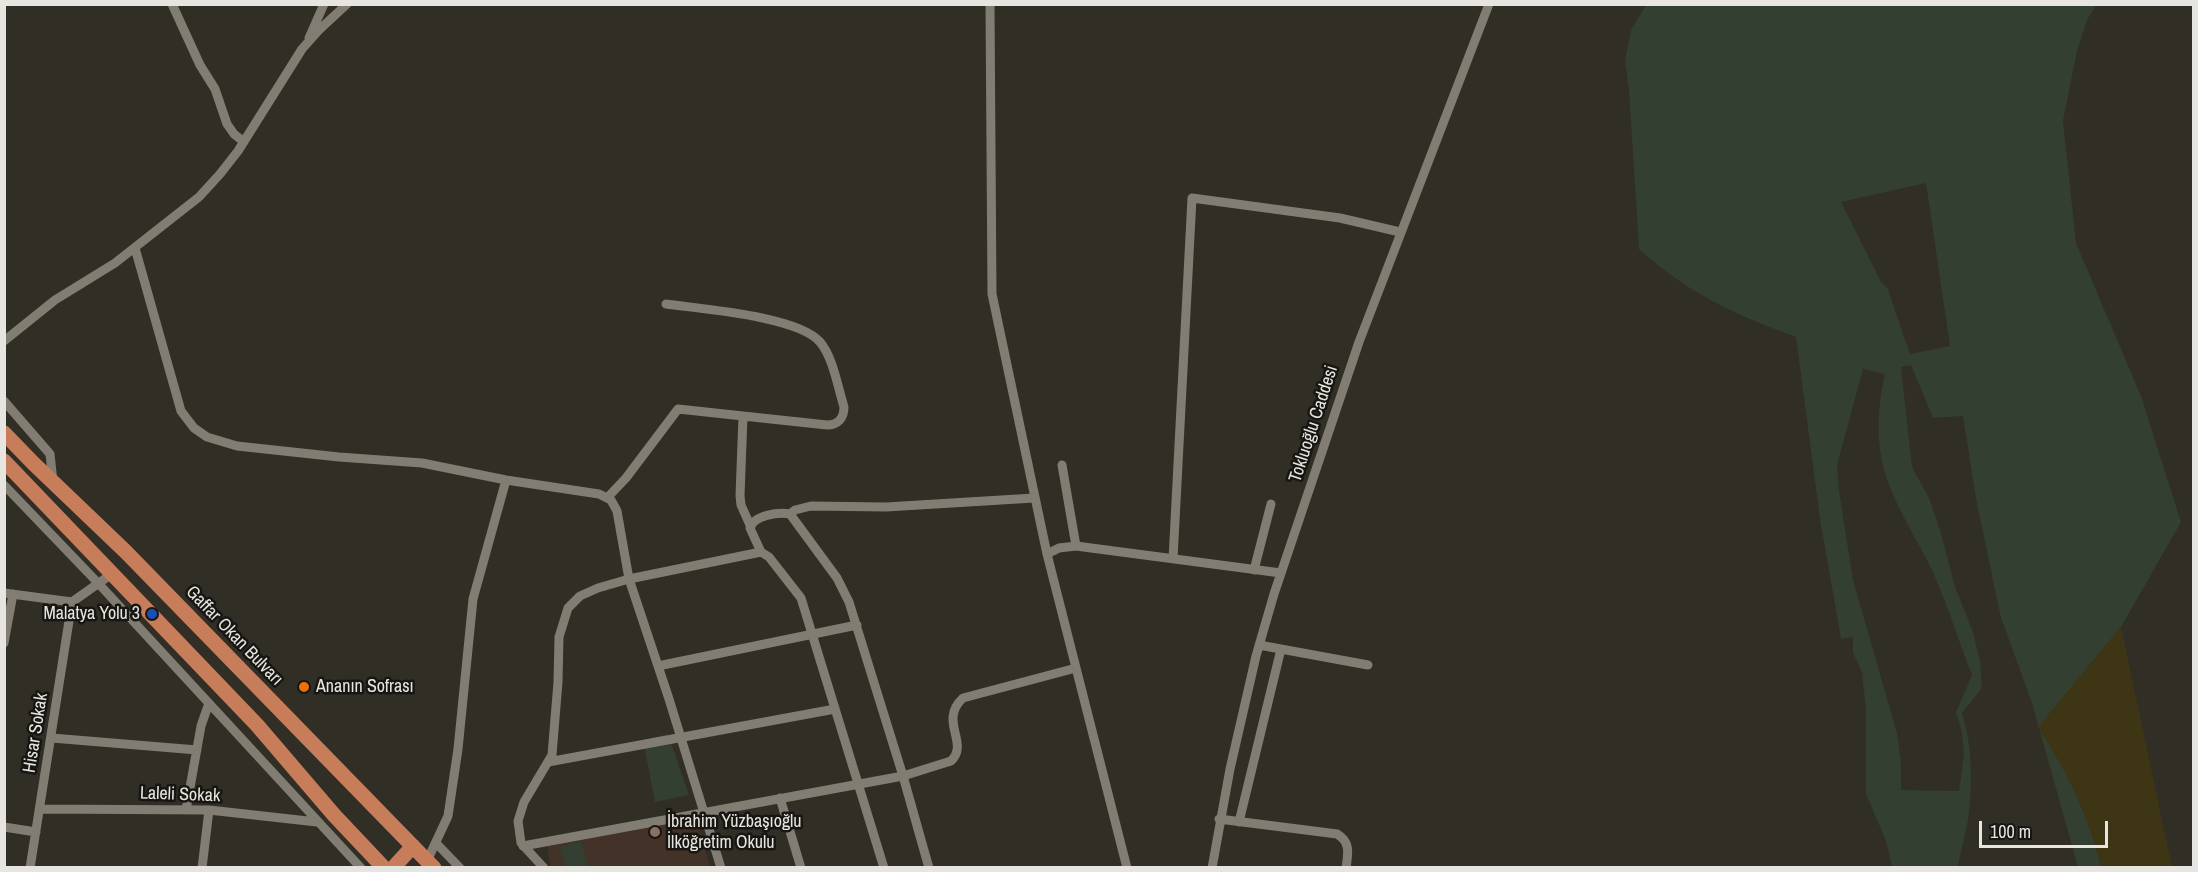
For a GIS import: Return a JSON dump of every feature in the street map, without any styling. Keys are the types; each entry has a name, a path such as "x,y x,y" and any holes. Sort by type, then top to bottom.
{"highway":[{"name":"Gaffar Okan Bulvarı","path":"4,433 126,552 430,864"},
{"path":"4,461 257,725 334,814 384,867"},
{"path":"393,867 413,846"}],"street":[{"path":"172,4 194,52 215,89 227,124 244,142"},
{"path":"306,44 324,4"},
{"path":"7,336 55,300 115,263 199,196 220,174 244,142 283,76 306,44 347,4"},
{"path":"990,4 992,294 1047,554 1127,867"},
{"name":"Tokluoğlu Caddesi","path":"1212,867 1219,819 1259,645 1281,573 1359,342 1489,4"},
{"path":"1173,559 1192,198 1340,218 1400,232"},
{"path":"135,248 181,411 194,428 207,437 237,446 339,458 422,464 599,494 611,500 617,511 629,579 721,867"},
{"path":"607,498 626,478 678,409 827,425 838,421 843,415 843,406 824,347 810,333 758,317 666,304"},
{"path":"4,401 50,454 53,482"},
{"path":"743,416 741,505 761,552 769,557 801,598 884,867"},
{"path":"1062,465 1076,546"},
{"path":"430,864 448,816 458,749 473,599 506,480"},
{"path":"4,485 361,867"},
{"path":"750,525 756,519 790,514 795,510 811,506 886,507 1034,498"},
{"path":"1254,570 1271,504"},
{"path":"790,514 837,578 857,625 929,867"},
{"path":"1047,554 1059,548 1076,546 1281,573"},
{"path":"544,867 524,846 518,833 519,815 524,802 552,755 558,693 559,637 565,614 575,599 585,592 629,579 761,552"},
{"path":"4,643 9,593 72,602 113,573"},
{"name":"Hisar Sokak","path":"30,867 72,602"},
{"path":"658,666 857,625"},
{"path":"1259,645 1368,665"},
{"path":"1239,822 1281,649"},
{"path":"524,846 903,776 951,761 956,757 958,746 952,718 954,709 963,698 1076,668"},
{"path":"186,810 201,726 209,703"},
{"path":"548,762 835,709"},
{"path":"52,738 197,750"},
{"path":"780,798 801,867"},
{"name":"Laleli Sokak","path":"41,809 209,810 317,822"},
{"path":"202,867 209,810"},
{"path":"1219,819 1337,834 1347,845 1346,867"},
{"path":"4,827 36,832"},
{"path":"436,843 460,867"}],"shaded area":[{"name":"İbrahim Yüzbaşıoğlu İlköğretim Okulu","path":"695,816 710,867 553,867 550,865 547,844"}],"green space":[{"path":"1646,5 2096,5 2087,20 2077,51 2063,121 2076,243 2141,396 2181,522 2121,627 2039,727 2059,760 2084,812 2101,867 2078,867 2032,703 2001,618 1976,499 1963,416 1933,418 1911,365 1901,367 1912,467 1930,500 1955,587 1973,632 1980,661 1982,688 1962,713 1970,754 1971,783 1967,826 1958,867 1892,867 1886,841 1866,794 1866,710 1862,672 1853,653 1853,637 1841,639 1820,519 1796,337 1713,301 1675,278 1639,249 1625,61 1631,30","holes":["1926,183 1950,346 1910,354 1887,287 1881,282 1841,202","1863,369 1885,374 1880,401 1879,428 1884,469 1897,504 1937,581 1972,675 1956,712 1962,733 1964,755 1959,791 1901,790 1901,762 1897,733 1853,580 1837,465"]},
{"path":"668,734 689,795 655,802 643,740"},
{"path":"581,841 588,867 566,867 560,847"}],"sand":[{"path":"2121,627 2172,867 2101,867 2076,794 2038,727"}],"place":[{"name":"Malatya Yolu 3","path":"152,614"},
{"name":"Ananın Sofrası","path":"304,687"},
{"name":"İbrahim Yüzbaşıoğlu İlköğretim Okulu","path":"655,832"}]}
